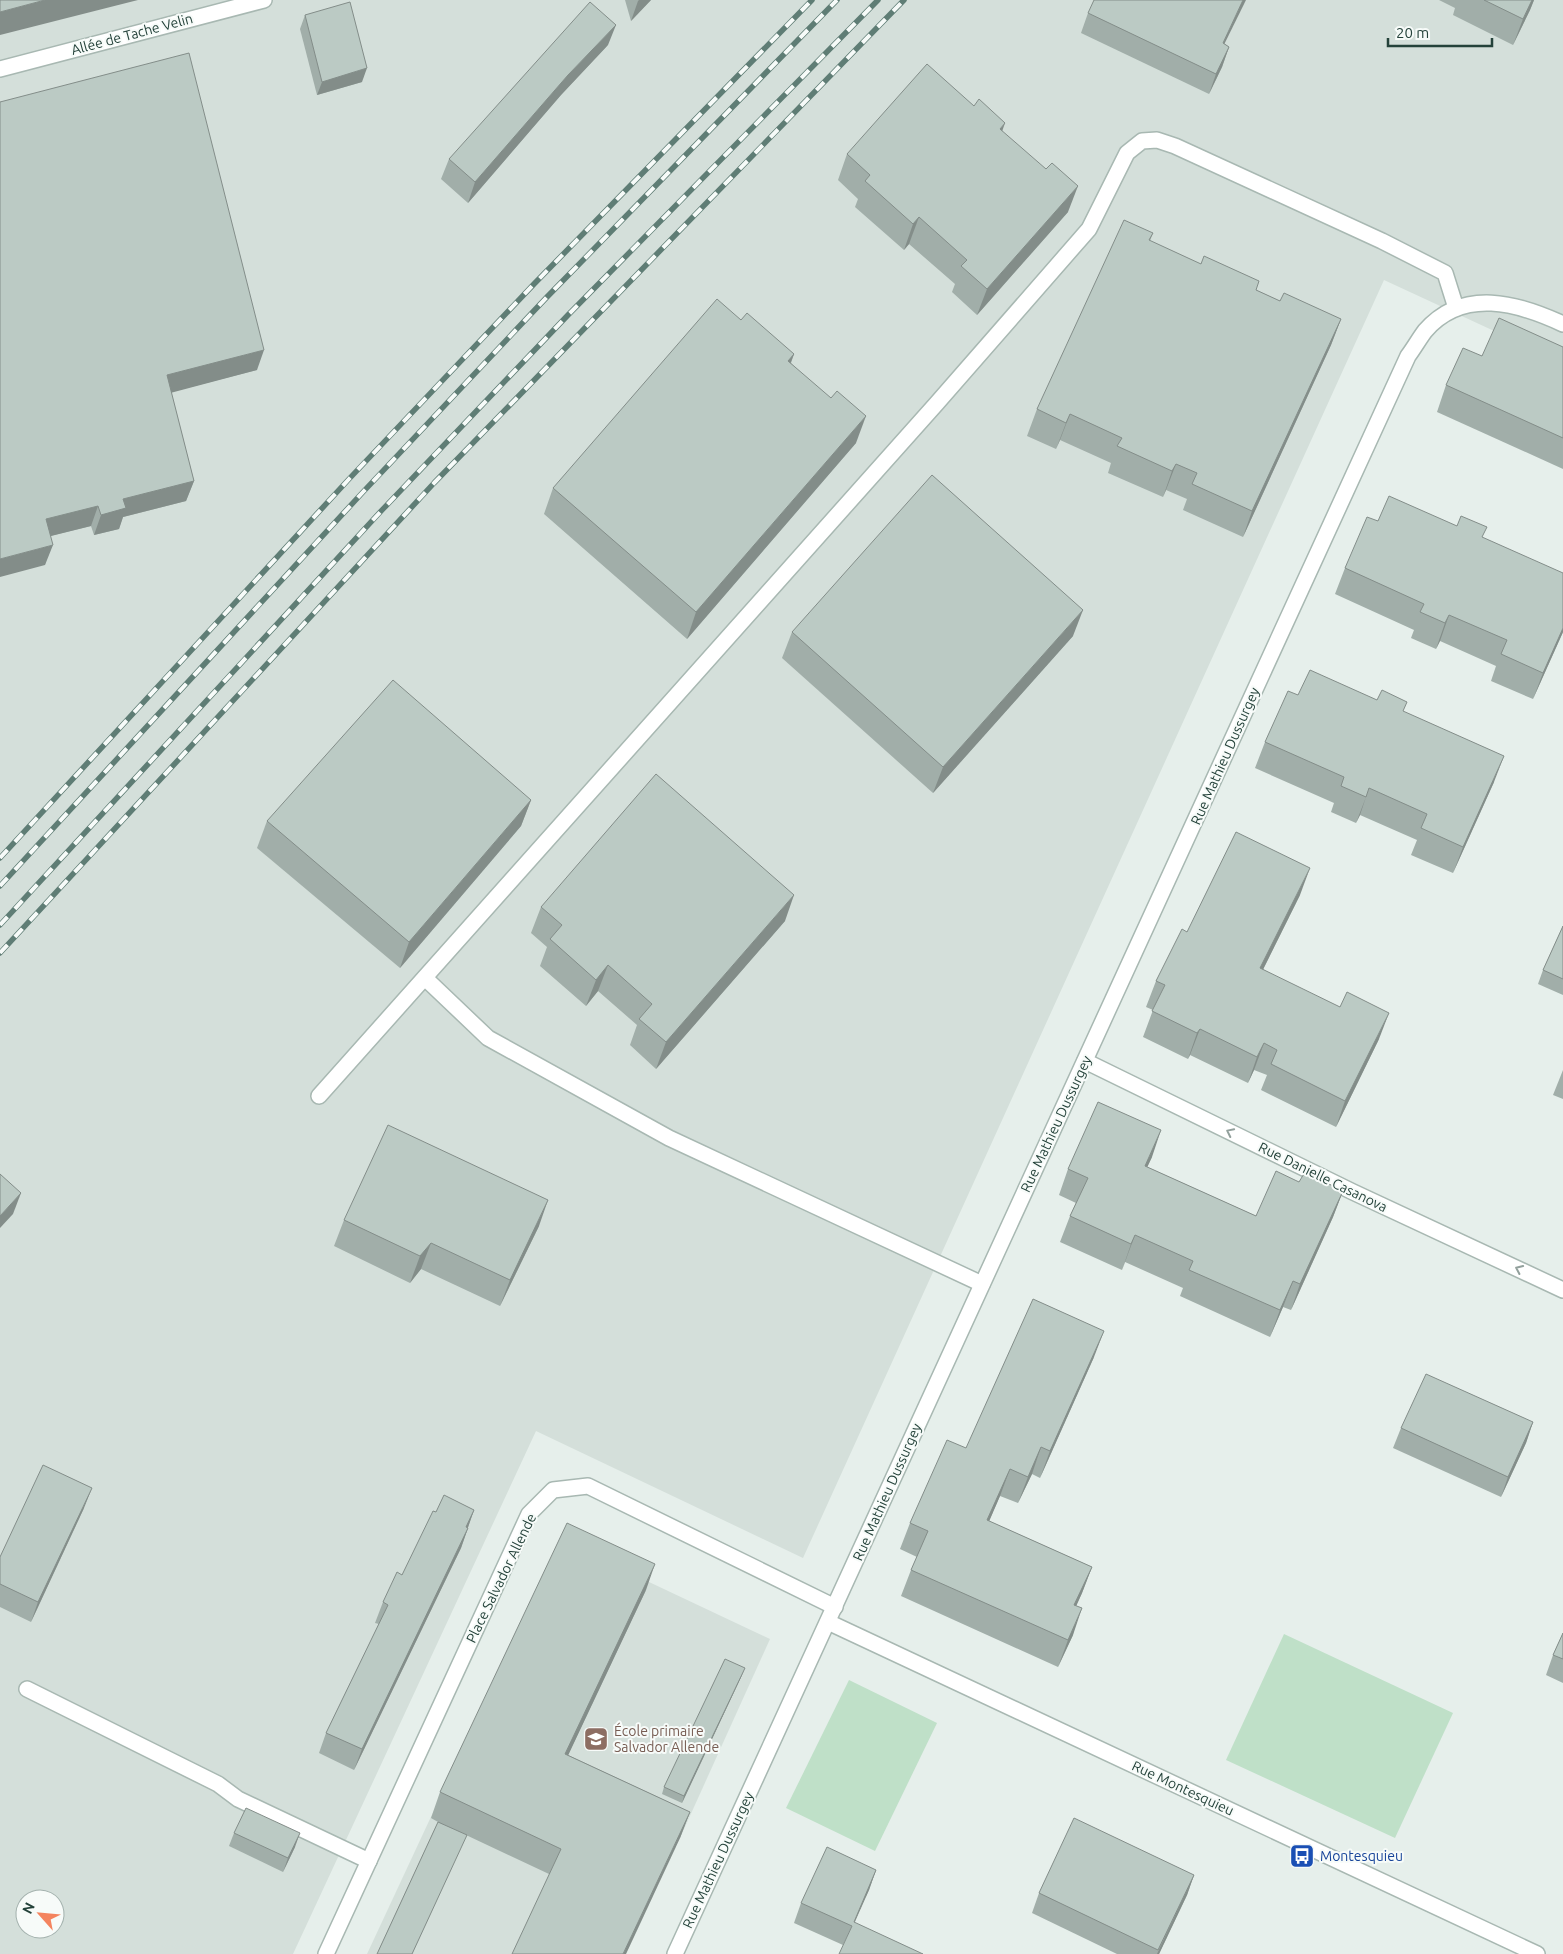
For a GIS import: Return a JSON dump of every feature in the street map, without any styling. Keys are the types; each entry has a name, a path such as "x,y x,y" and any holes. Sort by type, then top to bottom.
{"street":[{"name":"Allée de Tache Velin","path":"0,69 264,0"},
{"path":"318,1096 938,403 1088,229 1127,153 1142,141 1157,140 1175,146 1382,241 1445,273 1456,308 1472,304 1496,302 1523,308 1563,324"},
{"name":"Rue Mathieu Dussurgey","path":"675,1954 1394,384 1408,356 1426,330 1456,308"},
{"path":"425,978 488,1038 669,1138 982,1284"},
{"name":"Rue Danielle Casanova","path":"1085,1061 1353,1192 1563,1290"},
{"name":"Place Salvador Allende","path":"326,1954 528,1514 553,1490 588,1486 835,1607"},
{"name":"Rue Montesquieu","path":"828,1622 1537,1954"},
{"path":"27,1689 218,1784 238,1799 369,1862"}],"shaded area":[{"path":"0,0 1563,0 1563,363 1384,280 803,1558 536,1431 293,1954 0,1954"},
{"name":"École primaire Salvador Allende","path":"560,1540 770,1639 626,1954 367,1954"}],"green space":[{"path":"1284,1634 1453,1713 1395,1838 1226,1760"},
{"path":"849,1680 937,1723 875,1851 786,1808"}],"building":[{"path":"0,0 45,0 0,12"},
{"path":"1094,0 1243,0 1223,43 1229,47 1216,74 1088,13"},
{"path":"1484,0 1532,0 1523,19"},
{"path":"350,2 367,68 322,82 305,15"},
{"path":"590,2 616,25 568,75 475,182 449,159"},
{"path":"189,53 264,350 167,375 194,481 123,499 126,508 101,515 98,506 46,519 53,545 0,559 0,102"},
{"path":"927,64 974,106 979,99 1005,123 1000,129 1046,169 1052,163 1078,186 987,289 961,266 967,260 919,217 913,224 865,181 870,175 847,154"},
{"path":"1124,220 1153,233 1149,240 1201,264 1204,256 1259,281 1256,290 1280,301 1284,293 1341,319 1252,511 1192,484 1197,473 1176,464 1172,471 1117,446 1122,438 1070,414 1066,423 1037,409"},
{"path":"717,299 741,320 747,313 794,354 788,361 831,398 837,391 866,416 696,612 553,488"},
{"path":"1499,318 1563,347 1563,438 1446,385 1463,348 1482,356"},
{"path":"932,475 1083,610 943,767 792,632"},
{"path":"1389,496 1457,526 1461,516 1487,527 1482,537 1563,573 1563,628 1543,673 1501,654 1507,640 1449,615 1445,623 1420,612 1424,604 1345,568 1367,517 1378,521"},
{"path":"1310,670 1377,700 1382,690 1407,702 1403,711 1504,756 1463,847 1421,828 1427,814 1369,788 1366,797 1341,786 1344,777 1265,742 1288,691 1298,695"},
{"path":"393,680 531,800 409,942 267,821"},
{"path":"656,774 794,895 666,1042 639,1019 652,1004 608,965 596,980 550,939 562,925 541,907"},
{"path":"1236,832 1310,868 1260,968 1340,1007 1347,992 1389,1013 1345,1101 1271,1064 1277,1050 1264,1043 1257,1057 1200,1029 1197,1033 1152,1011 1165,985 1156,981 1182,929 1187,932"},
{"path":"1563,926 1563,979 1543,970"},
{"path":"1098,1102 1161,1130 1145,1166 1256,1216 1276,1171 1299,1182 1305,1172 1343,1191 1300,1284 1293,1281 1280,1310 1189,1270 1193,1261 1135,1235 1131,1244 1070,1216 1088,1178 1068,1169"},
{"path":"388,1125 548,1200 510,1280 431,1243 420,1256 344,1220"},
{"path":"0,1174 21,1193 0,1216"},
{"path":"1033,1299 1104,1331 1050,1451 1041,1447 1028,1477 1010,1469 987,1520 1092,1567 1074,1605 1082,1608 1068,1640 911,1570 928,1531 910,1523 947,1440 966,1448"},
{"path":"1426,1374 1533,1422 1508,1477 1401,1428"},
{"path":"43,1465 92,1488 38,1602 0,1584 0,1557"},
{"path":"444,1495 474,1510 466,1527 468,1528 362,1749 326,1733 388,1605 383,1602 397,1572 402,1575 433,1511 436,1512"},
{"path":"567,1523 655,1564 565,1754 690,1812 623,1954 512,1954 561,1849 440,1792"},
{"path":"1563,1633 1563,1659 1553,1655"},
{"path":"725,1659 745,1668 684,1796 664,1787"},
{"path":"246,1808 300,1833 288,1858 234,1833"},
{"path":"1074,1818 1194,1875 1158,1950 1039,1893"},
{"path":"438,1822 467,1835 412,1954 377,1954"},
{"path":"827,1847 876,1870 854,1922 923,1954 839,1954 852,1926 801,1903"}],"railway":[{"path":"0,858 349,479 534,284 812,0"},
{"path":"0,886 363,492 547,297 837,0"},
{"path":"0,925 383,509 568,315 878,0"},
{"path":"0,953 434,483 904,0"}],"place":[{"name":"École primaire Salvador Allende","path":"596,1739"},
{"name":"Montesquieu","path":"1302,1856"}]}
